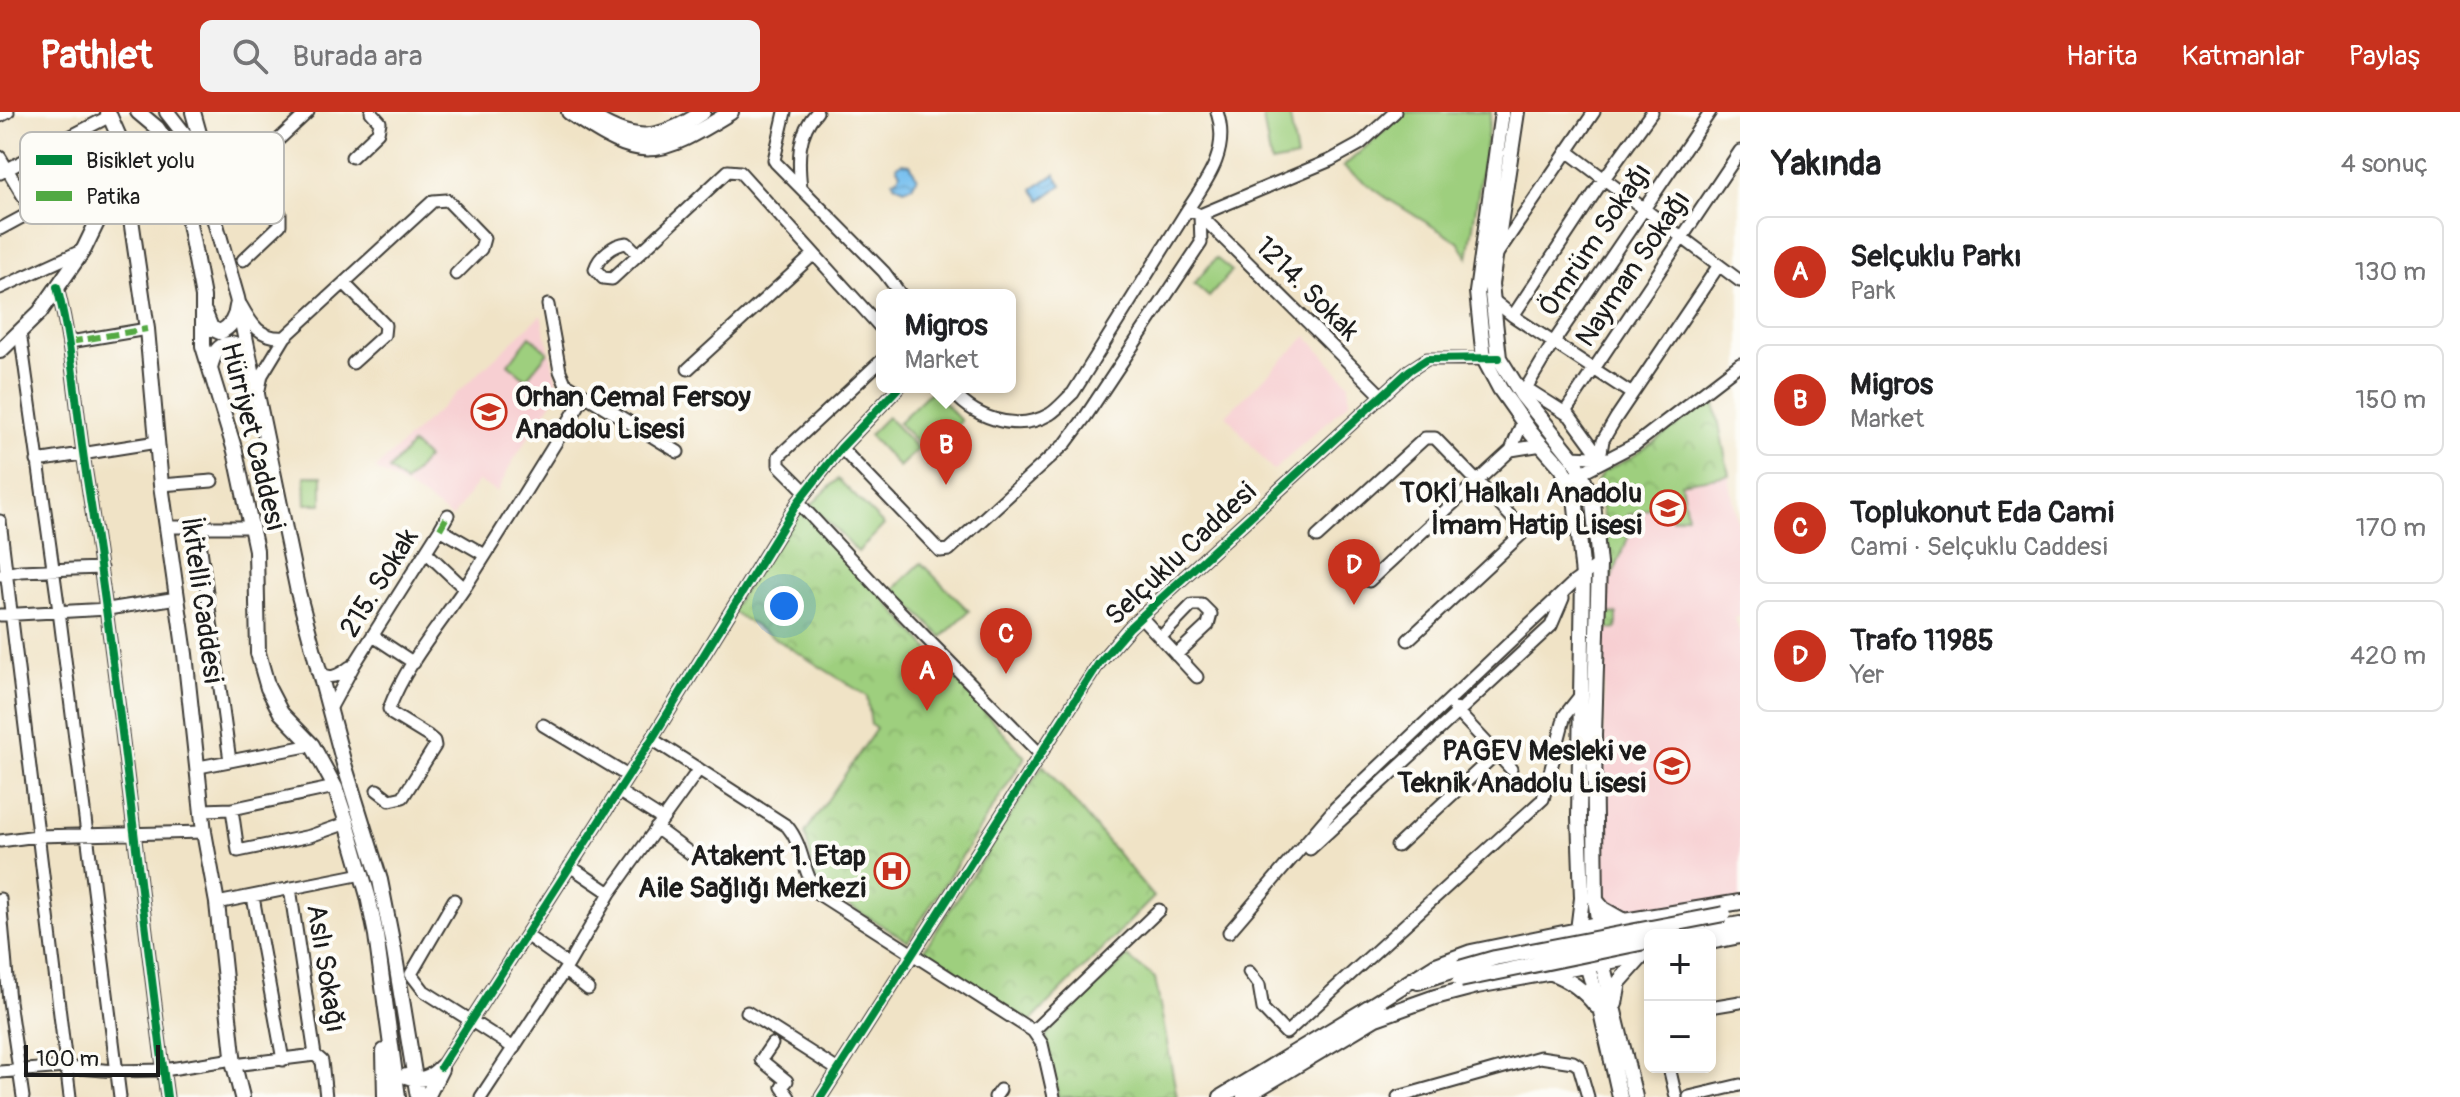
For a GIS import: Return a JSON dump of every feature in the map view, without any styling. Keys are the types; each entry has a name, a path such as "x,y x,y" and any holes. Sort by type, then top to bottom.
{"main road":[{"name":"Hürriyet Caddesi","path":"138,112 160,132"},
{"path":"167,112 183,132"},
{"path":"193,112 199,132"},
{"path":"569,112 619,144 655,149 695,135 731,112"},
{"path":"585,112 618,131 650,137 667,133 703,112"},
{"path":"1502,112 1477,292 1500,389 1562,468 1589,491 1593,502 1599,564 1589,898 1578,930 1571,940 1571,947 1576,959 1587,965 1608,1014 1635,1097"},
{"path":"1517,112 1491,284 1492,359 1524,392 1571,456 1589,898 1599,926 1608,934 1611,946 1610,953 1602,962 1620,1097"},
{"path":"0,350 40,312 84,249 96,224"},
{"name":"İkitelli Caddesi","path":"132,224 147,329 161,485 199,767 204,832 217,903 233,1062 242,1097"},
{"name":"Hürriyet Caddesi","path":"189,224 203,297 203,346 235,451 256,550 258,653 268,688 281,713 312,745 335,787 347,823 376,935 398,1097"},
{"path":"214,224 220,244"},
{"path":"220,244 223,224"},
{"name":"Hürriyet Caddesi","path":"220,244 237,298 277,497 317,671 380,880 418,1097"},
{"path":"203,297 206,319 211,328 220,332 227,329 234,319 237,298"},
{"path":"209,370 213,353 226,344 239,348 252,366"},
{"path":"312,745 327,744 335,729"},
{"path":"1589,898 1624,921"},
{"path":"1553,936 1589,898"},
{"path":"1221,1097 1370,1014 1410,979 1436,965 1471,952 1553,936 1588,925 1599,926 1740,902"},
{"path":"1701,929 1730,921 1740,910"},
{"path":"1460,974 1495,958 1730,921"},
{"path":"1716,941 1740,936"},
{"path":"1370,1014 1644,951"},
{"path":"1244,1097 1405,988 1460,974 1644,951"},
{"path":"1608,1014 1619,982 1644,954"},
{"path":"1549,972 1584,991 1608,1014"},
{"path":"384,995 385,1097"},
{"path":"388,1016 397,1061 403,1074 414,1079 433,1076 441,1067"},
{"path":"410,1054 415,1062 423,1066 441,1067"},
{"path":"427,1097 441,1067"}],"street":[{"path":"0,116 8,112"},
{"path":"284,135 308,112"},
{"path":"352,157 378,132 380,122 371,112"},
{"path":"785,112 774,160 884,272 897,289"},
{"path":"801,188 801,140 817,112"},
{"path":"953,393 959,401 986,418 1019,423 1049,414 1073,393 1194,212 1221,147 1217,112"},
{"path":"1194,212 1331,160 1360,144 1395,112"},
{"path":"1494,257 1594,112"},
{"path":"1513,316 1652,112"},
{"name":"Ömrüm Sokağı","path":"1524,392 1553,343 1710,112"},
{"path":"76,132 109,114"},
{"path":"1567,151 1740,281"},
{"name":"Nayman Sokağı","path":"1565,412 1682,237 1736,165 1740,151"},
{"path":"0,157 4,171 20,194"},
{"path":"638,254 728,171 740,172 876,322"},
{"path":"258,396 262,375 285,337 433,201 447,200 484,238 481,249 456,274"},
{"path":"841,448 940,551 949,550 1066,443 1086,416 1201,243 1194,212"},
{"name":"1214. Sokak","path":"1194,212 1382,396"},
{"path":"0,229 20,218"},
{"path":"243,260 280,224"},
{"path":"0,288 84,249"},
{"path":"688,369 814,254"},
{"path":"1589,491 1589,481 1601,460 1603,440 1719,265"},
{"path":"344,283 385,325 384,335 353,363"},
{"path":"57,287 70,342 83,455 108,609 167,1097"},
{"path":"237,298 253,327 264,335 285,337"},
{"path":"1493,300 1632,394"},
{"path":"548,305 565,383 678,452"},
{"path":"70,342 147,329"},
{"path":"20,332 59,611 120,1097"},
{"name":"Selçuklu Caddesi","path":"821,1097 1099,663 1141,617 1410,370 1427,359 1492,359"},
{"path":"1574,476 1636,444 1740,364"},
{"path":"876,366 779,456 779,465 802,497 890,601 1040,754"},
{"path":"1524,392 1565,412 1578,425 1601,460"},
{"path":"441,1067 652,739 802,497 841,448 893,393"},
{"path":"377,790 390,800 403,797 435,746 434,741 396,718 389,709 414,663 585,395"},
{"path":"1369,581 1511,450 1523,421"},
{"path":"1317,537 1425,438 1435,438 1525,531 1408,640"},
{"path":"37,461 157,442"},
{"path":"1511,450 1542,445"},
{"path":"1571,456 1601,460"},
{"path":"161,485 212,481"},
{"path":"440,529 448,515"},
{"path":"0,521 5,614 70,1097"},
{"path":"167,527 252,527"},
{"path":"198,527 230,761"},
{"name":"215. Sokak","path":"330,709 354,665 440,529 485,555"},
{"path":"426,552 464,588"},
{"path":"1229,932 1335,808 1578,579 1599,564"},
{"path":"3,574 101,568"},
{"path":"1310,849 1551,626 1557,607 1578,579"},
{"path":"5,614 108,609 177,598"},
{"path":"1160,638 1192,605 1202,605 1211,614 1208,625 1176,655"},
{"path":"1141,617 1197,677"},
{"path":"373,636 414,663"},
{"path":"317,671 332,677 354,665"},
{"path":"1249,972 1259,985 1263,1009 1286,1033 1543,799 1565,715 1580,696"},
{"path":"1448,701 1511,769"},
{"path":"543,725 628,776"},
{"path":"652,739 787,826 798,839 807,880 817,893 1033,1031 1042,1044 1054,1097"},
{"path":"199,767 312,745"},
{"path":"1397,846 1498,752"},
{"path":"481,1097 566,968 610,893 699,769"},
{"path":"203,810 232,809 335,787"},
{"path":"618,791 659,823 691,854"},
{"path":"232,809 238,851 310,836 347,823"},
{"path":"0,841 37,836 204,832"},
{"path":"570,866 610,893"},
{"path":"217,903 362,874"},
{"name":"Aslı Sokağı","path":"290,888 315,1055 322,1061 326,1097"},
{"path":"253,897 283,1060"},
{"path":"0,899 23,1097"},
{"path":"454,900 411,974 424,991 514,1048"},
{"path":"1033,1031 1159,910"},
{"path":"526,935 588,989"},
{"path":"1716,1006 1740,1002"},
{"path":"747,1012 838,1070"},
{"path":"772,1044 761,1060 787,1081 782,1087 789,1097"},
{"path":"0,1072 65,1067 116,1071 164,1070 315,1055"},
{"path":"1398,1097 1540,1057 1573,1062 1579,1066 1588,1097"},
{"path":"1670,1073 1676,1097"},
{"path":"1689,1097 1740,1085"}],"shaded area":[{"name":"Orhan Cemal Fersoy Anadolu Lisesi","path":"541,315 559,391 513,461 497,492 478,481 452,518 422,496 375,469"},
{"path":"1307,336 1349,384 1349,402 1273,471 1226,415"},
{"path":"1714,399 1740,534 1740,616 1735,618 1740,634 1740,902 1624,921 1604,891 1604,575 1607,534 1596,483 1603,472 1632,457"}],"green space":[{"path":"1262,112 1289,112 1297,158 1271,163"},
{"path":"1405,112 1491,112 1468,258 1458,242 1343,167"},
{"path":"1216,258 1232,271 1209,297 1194,284"},
{"path":"530,336 548,352 526,379 508,364"},
{"path":"929,393 935,393 961,421 928,453 898,423"},
{"path":"1714,399 1729,475 1681,483 1687,515 1672,519 1667,503 1628,515 1629,535 1612,578 1607,579 1608,613 1617,614 1617,628 1604,630 1607,534 1596,483 1603,472 1632,457"},
{"path":"887,417 918,449 899,467 869,435"},
{"path":"412,444 427,458 405,483 389,470"},
{"path":"305,476 322,476 322,504 306,504"},
{"path":"838,479 884,525 858,552 811,505"},
{"path":"798,502 1025,757 908,941 817,887 805,833 876,729 871,725 867,696 731,611"},
{"path":"921,563 969,611 942,637 894,589"},
{"path":"1043,765 1154,897 1029,1023 922,953"},
{"path":"1127,957 1155,978 1177,1097 1058,1097 1046,1035"}],"water":[{"path":"910,164 917,178 912,186 904,189 894,184 893,180 900,173 896,166"},
{"path":"1055,174 1062,185 1041,200 1033,189"}],"marked path":[{"path":"70,342 147,329"},
{"path":"440,529 448,515"}],"cycle path":[{"path":"57,287 71,356 109,629 167,1097"},
{"path":"821,1097 1099,663 1130,627 1410,370 1427,359 1499,358"},
{"path":"441,1067 652,739 798,502 841,448 893,393"}],"place":[{"name":"Orhan Cemal Fersoy Anadolu Lisesi","path":"489,412"},
{"name":"Migros","path":"946,485"},
{"name":"TOKİ Halkalı Anadolu İmam Hatip Lisesi","path":"1668,508"},
{"name":"Trafo 11985","path":"1354,605"},
{"name":"Toplukonut Eda Cami","path":"1006,674"},
{"name":"Selçuklu Parkı","path":"927,711"},
{"name":"PAGEV Mesleki ve Teknik Anadolu Lisesi","path":"1672,766"},
{"name":"Atakent 1. Etap Aile Sağlığı Merkezi","path":"892,871"}]}
